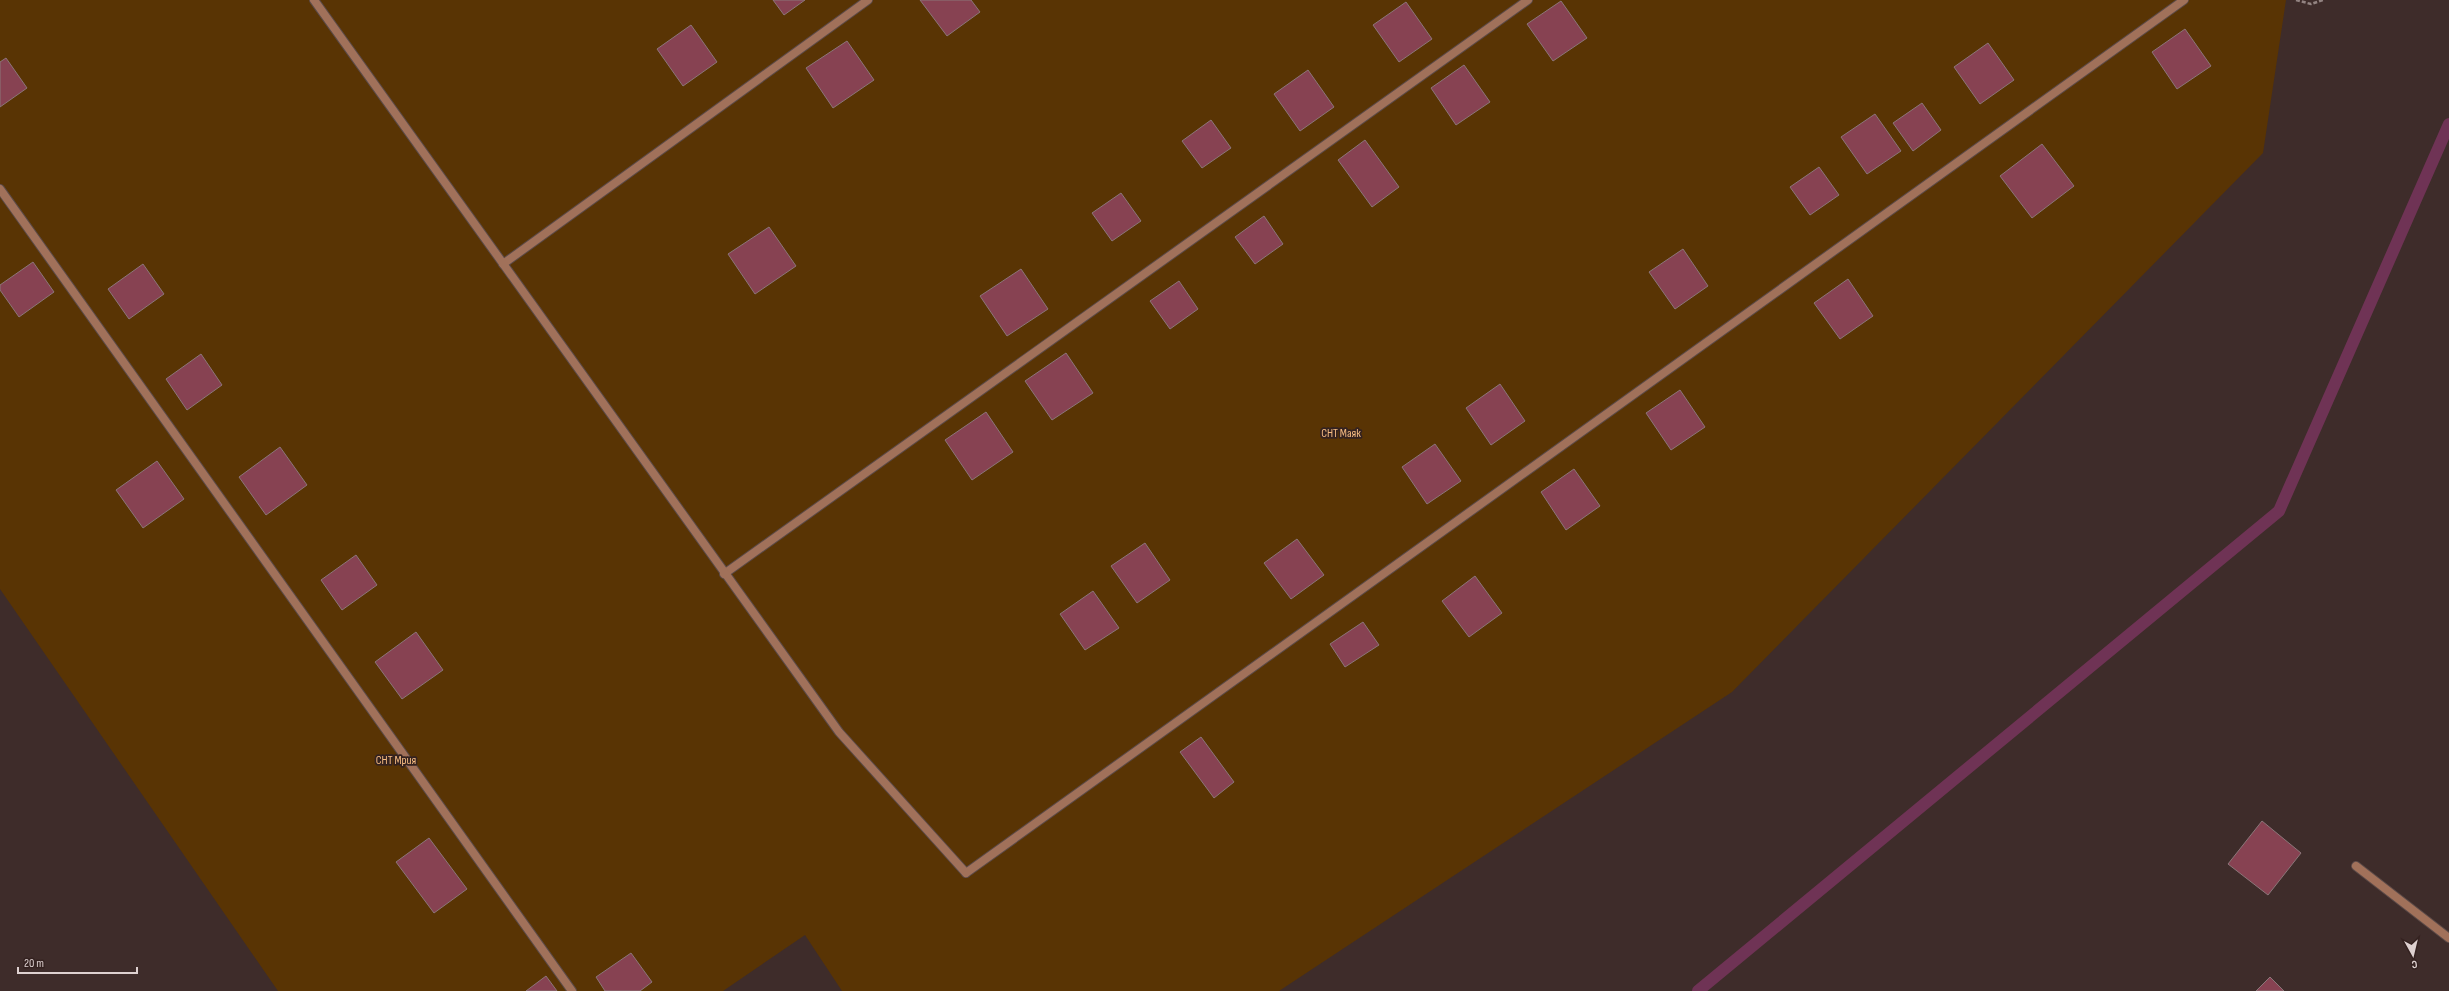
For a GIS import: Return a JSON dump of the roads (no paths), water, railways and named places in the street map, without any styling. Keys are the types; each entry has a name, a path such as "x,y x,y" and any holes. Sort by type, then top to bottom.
{"street":[{"path":"314,0 724,574 839,732 966,873 2184,0"},
{"path":"502,264 868,0"},
{"path":"724,574 1528,0"},
{"path":"0,189 572,991"},
{"path":"2356,866 2449,938"}],"waterway":[{"path":"1698,991 2279,511 2449,124"}],"park label":[{"name":"СНТ Маяк","path":"1341,433"},
{"name":"СНТ Мрия","path":"396,760"}]}
